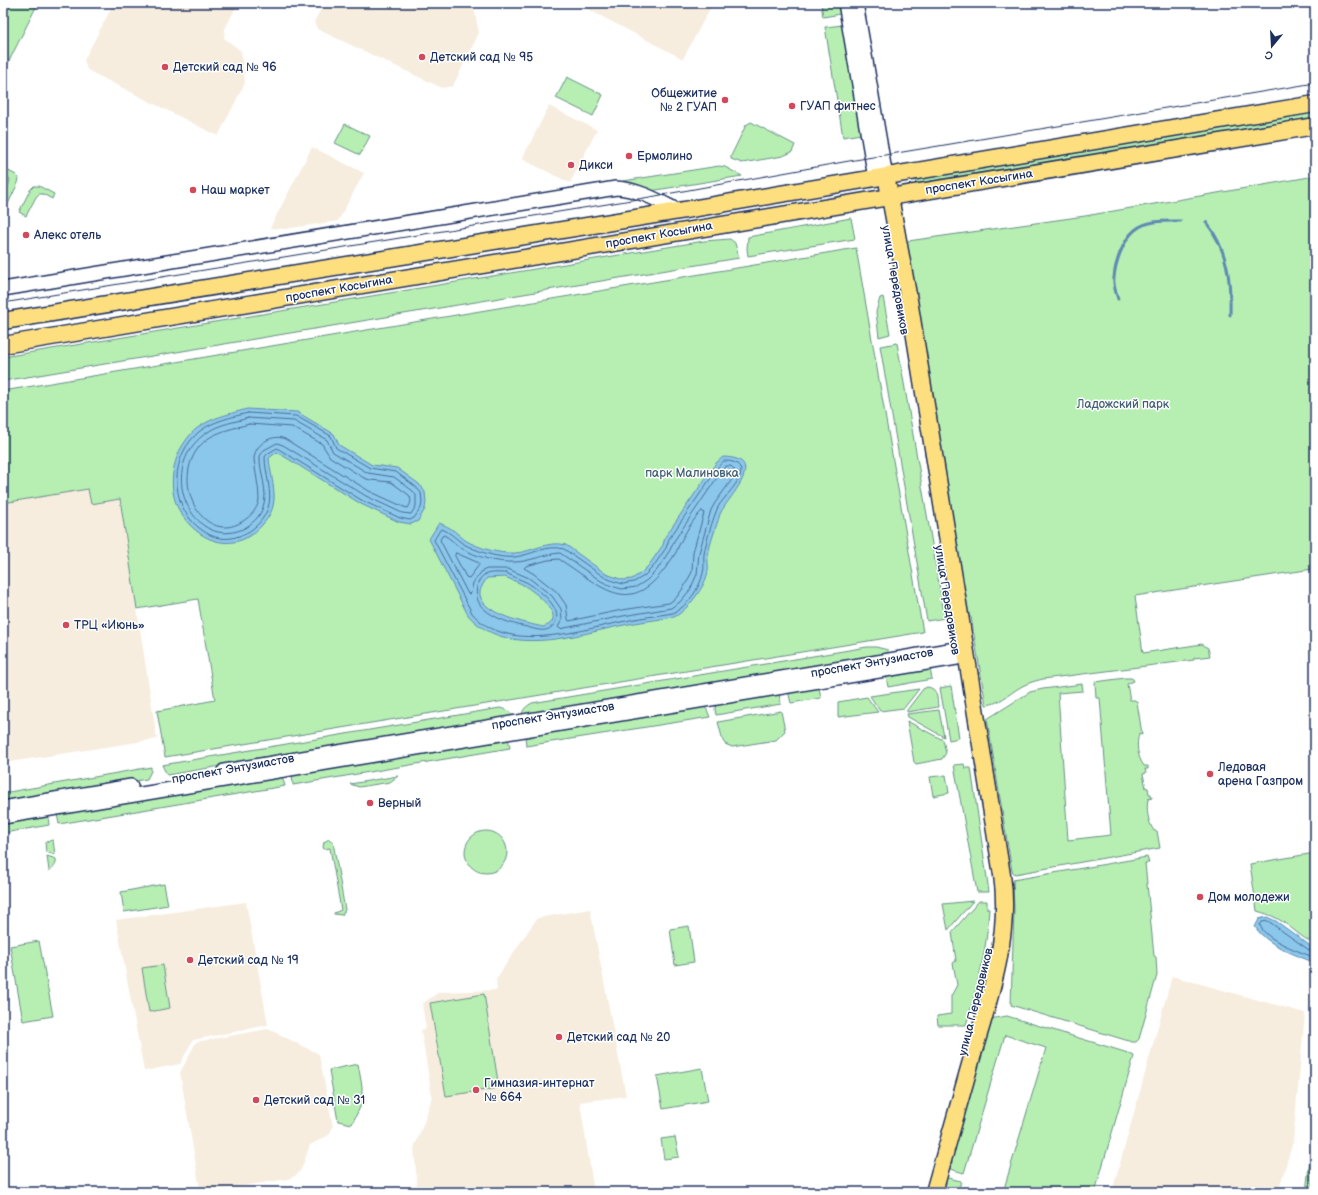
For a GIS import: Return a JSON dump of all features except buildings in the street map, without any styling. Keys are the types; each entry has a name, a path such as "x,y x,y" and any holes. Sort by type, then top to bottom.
{"main road":[{"name":"проспект Косыгина","path":"3,321 679,211 1315,104"},
{"name":"проспект Косыгина","path":"3,345 1315,126"},
{"name":"улица Передовиков","path":"880,177 909,300 993,880 994,907 992,936 987,964 924,1192"},
{"name":"улица Передовиков","path":"934,1192 994,980 1002,937 1004,907 1002,879 959,653"}],"street":[{"name":"улица Передовиков","path":"845,3 880,177"},
{"name":"улица Передовиков","path":"856,3 880,177"},
{"path":"3,289 616,188 632,191 679,211"},
{"name":"проспект Энтузиастов","path":"3,808 959,653"},
{"name":"проспект Энтузиастов","path":"3,817 959,653"}],"shaded area":[{"name":"Детский сад № 96","path":"114,3 238,3 225,29 224,38 241,51 245,83 218,136 87,70 84,60"},
{"name":"Детский сад № 95","path":"324,3 473,3 479,33 453,86 442,88 317,29 314,22"},
{"path":"576,3 713,3 683,59"},
{"path":"549,106 597,130 570,183 522,159"},
{"path":"312,147 364,173 338,221 285,229 270,228"},
{"name":"ТРЦ «Июнь»","path":"89,489 120,499 157,739 3,763 3,503"},
{"name":"Детский сад № 19","path":"246,902 268,1025 193,1040 180,1064 144,1071 116,920"},
{"path":"590,909 626,1096 580,1102 594,1192 412,1192 417,1184 414,1148 432,1097 421,1030 426,1029 422,1004 439,992 497,990 496,979 537,918"},
{"path":"1172,976 1305,1013 1293,1142 1278,1192 1112,1192"},
{"name":"Детский сад № 31","path":"268,1029 319,1054 333,1127 329,1135 310,1145 301,1170 295,1176 288,1179 203,1192 200,1189 180,1073 196,1042"}],"green space":[{"path":"3,3 38,3 3,73"},
{"path":"821,3 839,3 841,14 823,17"},
{"path":"843,25 861,134 843,137 825,27"},
{"path":"567,77 603,95 593,116 556,98"},
{"path":"1315,112 1315,117 916,185 915,180"},
{"path":"751,122 795,145 792,152 783,156 742,163 731,159 731,156 746,125"},
{"path":"345,124 370,136 360,155 335,143"},
{"path":"719,166 725,167 742,176 650,191 623,181"},
{"path":"3,168 19,178 7,206 3,204 3,200 10,179 3,174"},
{"name":"Ладожский парк","path":"1315,176 1315,569 1135,596 1143,653 1202,644 1208,648 1210,656 1194,658 1194,660 1043,679 1034,681 1019,688 1000,701 986,705 971,617 966,617 901,242 1085,216"},
{"path":"34,186 39,186 54,194 52,199 43,194 39,194 26,216 19,212 30,190"},
{"path":"851,218 855,239 748,256 748,237"},
{"path":"730,239 735,243 739,258 3,381 3,357 704,241"},
{"name":"парк Малиновка","path":"856,248 923,632 165,757 157,711 215,700 198,599 137,609 120,499 91,504 88,489 3,503 3,391"},
{"path":"883,297 890,334 879,337 876,312 880,298"},
{"path":"897,343 945,618 927,621 880,346"},
{"path":"867,647 876,647 888,650 888,655 522,716 524,710 532,703"},
{"path":"930,669 932,679 888,687 886,676"},
{"path":"1131,678 1134,681 1127,684 1130,700 1135,700 1137,702 1142,734 1139,733 1138,750 1144,766 1148,766 1148,769 1145,769 1146,773 1143,774 1146,788 1148,788 1149,794 1151,794 1152,798 1148,799 1148,816 1154,831 1157,831 1160,848 1015,874 1012,871 987,719 1030,692 1082,684 1083,691 1058,693 1068,840 1111,835 1100,698 1096,698 1095,682"},
{"path":"951,686 959,738 949,740 940,688"},
{"path":"819,687 821,698 791,703 789,695 790,692"},
{"path":"927,687 935,691 938,707 907,712 923,689"},
{"path":"919,689 904,708 880,711 870,696"},
{"path":"779,694 781,704 716,715 716,704"},
{"path":"867,697 878,712 838,717 838,702"},
{"path":"704,706 710,717 526,746 525,735"},
{"path":"500,708 508,711 514,717 167,775 162,765"},
{"path":"939,710 944,737 908,717 907,714"},
{"path":"781,711 785,731 776,740 732,747 725,744 723,741 718,722"},
{"path":"907,721 943,740 946,753 942,759 916,764 914,762"},
{"path":"508,738 510,748 293,785 292,774"},
{"path":"964,764 965,768 971,768 989,892 977,892 954,765"},
{"path":"151,767 151,771 147,779 3,802 3,795 9,792"},
{"path":"946,775 949,793 933,796 930,777"},
{"path":"282,776 285,786 59,824 57,814"},
{"path":"398,776 390,782 359,787 350,784"},
{"path":"48,815 49,825 4,833 3,823"},
{"path":"482,831 490,831 498,834 504,840 507,852 504,864 498,870 490,873 482,873 474,870 468,864 465,856 465,848 468,840 474,834"},
{"path":"329,839 333,842 345,910 342,915 334,914 341,910 330,848 324,849 323,847 324,842"},
{"path":"53,840 55,855 46,852 45,842"},
{"path":"1315,853 1315,944 1305,939 1278,919 1257,911 1250,864"},
{"path":"47,856 56,859 55,866 49,871"},
{"path":"1147,857 1149,863 1145,863 1157,975 1139,1039 1136,1042 1132,1042 1011,1005 1014,911 1013,880"},
{"path":"164,884 168,905 124,912 121,892"},
{"path":"973,901 948,930 943,904"},
{"path":"979,901 987,901 987,909 989,909 988,924 981,968 966,1025 938,1025 937,1016 951,1014 951,996 957,985 953,963 956,961 952,932"},
{"path":"689,926 694,962 675,965 670,929"},
{"path":"39,941 53,1016 23,1021 10,946"},
{"path":"163,965 170,1008 149,1012 142,968"},
{"path":"484,994 499,1088 446,1096 430,1003"},
{"path":"1007,1016 1134,1056 1095,1192 1003,1192 1046,1048 1005,1035 964,1173 947,1168 989,1019"},
{"path":"358,1064 362,1086 362,1103 352,1124 338,1121 329,1070"},
{"path":"702,1068 708,1101 663,1109 657,1076"},
{"path":"1315,1079 1315,1192 1306,1192 1313,1132 1313,1083"},
{"path":"675,1137 679,1157 664,1159 661,1139"},
{"path":"944,1177 961,1181 958,1192 940,1192"}],"water":[{"path":"247,409 297,412 334,434 339,445 372,465 397,468 419,484 425,492 425,509 418,521 411,524 399,522 361,504 277,452 269,458 274,490 272,510 261,526 254,533 243,539 232,542 221,542 200,534 183,517 177,506 172,484 175,462 181,448 189,436 199,427 216,418"},
{"path":"723,457 737,459 743,464 745,471 737,489 720,514 709,551 708,571 704,584 690,604 674,617 561,638 520,640 501,636 483,628 468,615 429,539 439,523 451,529 470,543 482,548 496,551 515,553 546,545 566,545 606,574 623,580 632,579 649,565 663,545 665,537 716,463","holes":["505,577 525,586 543,600 552,612 553,618 550,623 543,627 507,617 497,613 483,602 480,591 487,578"]},
{"path":"1267,917 1276,921 1315,948 1315,963 1282,949 1260,934 1255,927 1259,919"}],"waterway":[{"path":"1118,299 1114,284 1115,272 1120,252 1131,234 1145,224 1162,221 1180,221"},
{"path":"1206,222 1219,243 1227,266 1230,290 1230,315"}],"tram line":[{"path":"3,303 650,197 849,161 1315,83"}],"place":[{"name":"Детский сад № 95","path":"422,57"},
{"name":"Детский сад № 96","path":"165,67"},
{"name":"Общежитие № 2 ГУАП","path":"725,100"},
{"name":"ГУАП фитнес","path":"792,106"},
{"name":"Ермолино","path":"629,156"},
{"name":"Дикси","path":"571,165"},
{"name":"Наш маркет","path":"193,190"},
{"name":"Алекс отель","path":"26,235"},
{"name":"ТРЦ «Июнь»","path":"66,625"},
{"name":"Ледовая арена Газпром","path":"1210,774"},
{"name":"Верный","path":"370,803"},
{"name":"Дом молодежи","path":"1200,897"},
{"name":"Детский сад № 19","path":"190,960"},
{"name":"Детский сад № 20","path":"559,1037"},
{"name":"Гимназия-интернат № 664","path":"476,1090"},
{"name":"Детский сад № 31","path":"256,1100"}]}
